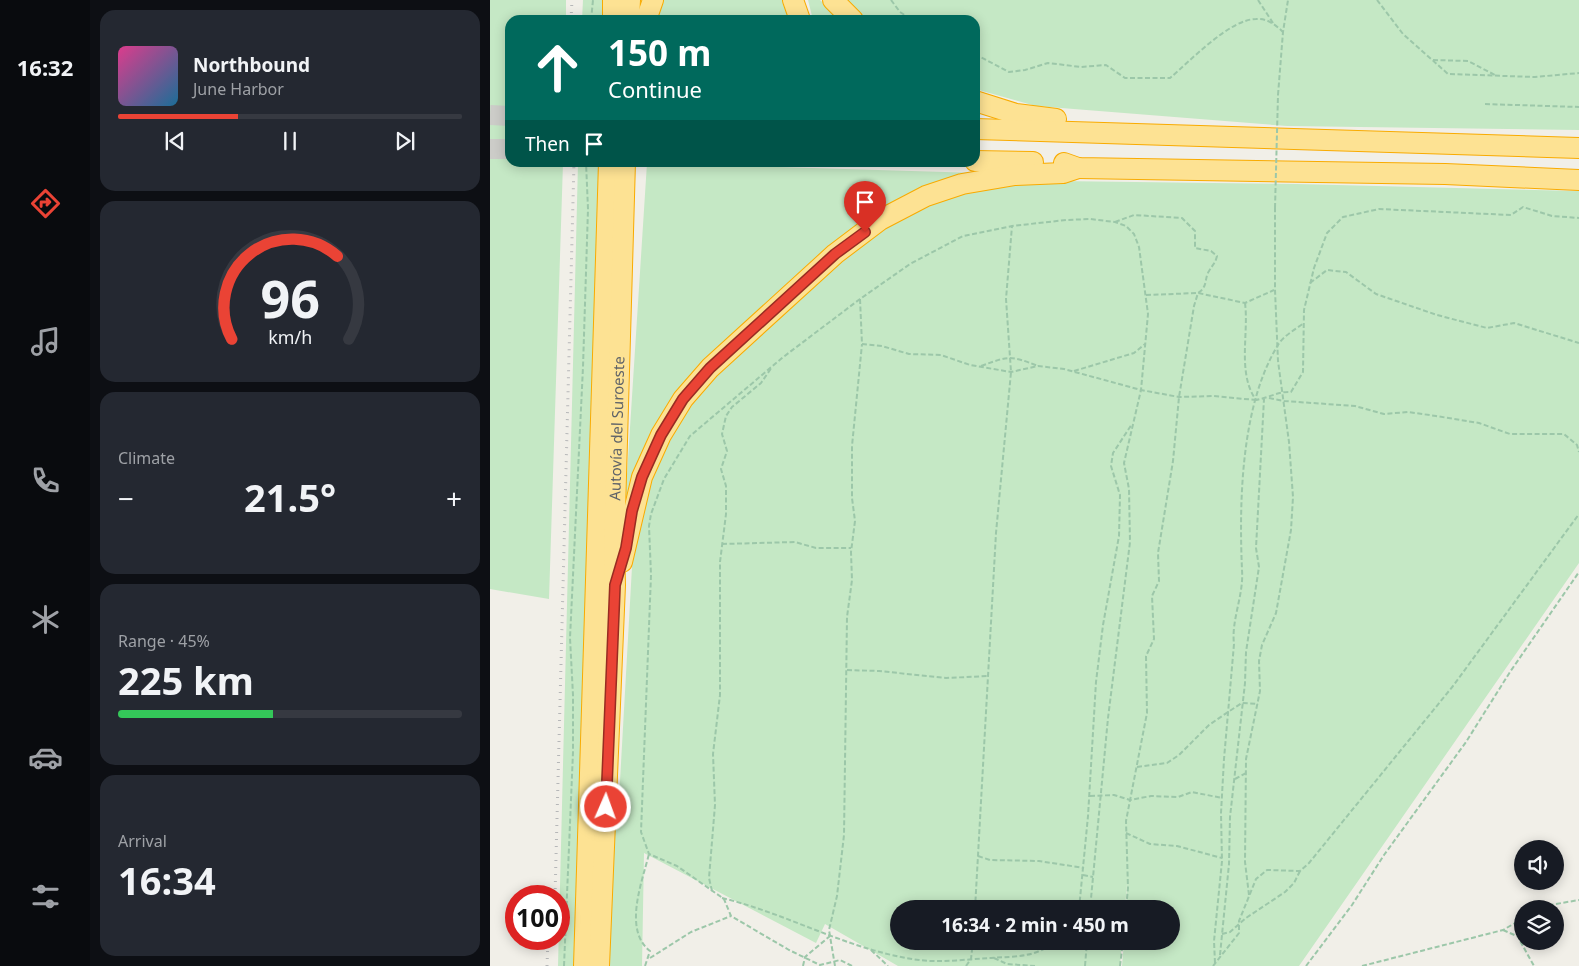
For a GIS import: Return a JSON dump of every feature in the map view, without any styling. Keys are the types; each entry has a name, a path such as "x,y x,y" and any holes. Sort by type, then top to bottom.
{"highway":[{"path":"613,15 614,0"},
{"path":"629,15 630,0"},
{"path":"648,15 653,0"},
{"path":"793,0 798,15"},
{"path":"833,0 848,15"},
{"path":"980,103 1016,114 1064,120 1160,124 1212,135"},
{"path":"980,129 1579,148"},
{"path":"980,161 1063,163 1078,168 1446,174 1579,180"},
{"name":"Autovía del Suroeste","path":"584,966 609,167"},
{"name":"Autovía del Suroeste","path":"598,966 615,585 614,546 622,325 625,167"},
{"path":"622,325 628,314 634,167"},
{"path":"615,585 626,548 632,511 642,477 661,435 683,399 710,368 820,268 880,220 926,196 962,184 1015,174 1062,173 1078,168"}],"path":[{"path":"592,15 593,0"},
{"path":"891,0 904,15"},
{"path":"1258,0 1273,23 1283,32"},
{"path":"1249,895 1245,862 1246,759 1258,704 1259,661 1262,645 1276,613 1291,530 1293,497 1282,391 1275,290 1278,96 1283,32 1288,2 1284,0"},
{"path":"1377,0 1403,34 1448,74 1535,77 1579,73"},
{"path":"980,57 1008,72 1025,70 1048,63 1081,67 1106,65 1125,78 1170,78 1228,29 1255,18 1273,23"},
{"path":"1433,60 1468,61 1497,76"},
{"path":"1485,104 1579,107"},
{"path":"564,966 573,752 570,638 583,368 588,209 586,167"},
{"path":"980,367 1010,357 1016,357 1038,366 1074,372 1142,390 1179,396 1256,400 1269,398 1282,391 1291,392 1303,372 1304,310 1310,283 1327,233 1343,217 1379,209 1511,215 1523,207 1552,216 1579,218"},
{"path":"1115,222 1134,215 1182,218 1195,230 1195,248 1211,251 1217,256 1215,265 1209,271 1207,283 1203,290 1198,293 1179,396 1173,461 1158,553 1159,580 1152,596 1154,640 1146,656 1147,713 1126,821 1127,900"},
{"path":"645,966 649,959 650,951 641,944 635,928 640,888 649,854 641,832 651,575 649,526 651,514 664,479 690,436 774,365 860,299 910,264 963,236 1012,226 1074,219 1115,222 1126,226 1134,234 1139,247 1148,314 1142,390 1124,463 1130,489 1130,542 1090,900"},
{"path":"976,900 996,533 1011,372 1006,299 1012,226"},
{"path":"1310,283 1327,270 1346,272 1376,294 1438,314 1487,328 1514,323 1579,343"},
{"path":"1146,296 1198,293 1245,303 1275,290"},
{"path":"835,966 829,930 842,860 847,617 852,580 851,548 855,521 852,498 852,446 862,344 860,299"},
{"path":"1245,303 1248,322 1247,385 1256,400"},
{"path":"1214,965 1214,941 1222,858 1222,798 1234,644 1232,629 1237,618 1243,571 1240,541 1245,460 1251,411 1264,373 1278,343 1304,323"},
{"path":"862,344 882,346 909,354 940,355 980,367 1011,372 1038,366"},
{"path":"1074,372 1134,353 1145,344"},
{"path":"712,892 709,878 715,805 713,754 720,695 722,544 726,514 726,486 721,469 727,451 722,434 724,424 732,407 761,383 774,365"},
{"path":"1269,398 1284,401 1355,406 1384,414 1408,412 1479,423 1510,434 1564,434 1577,445 1579,452"},
{"path":"1220,955 1229,872 1230,818 1246,652 1259,567 1256,548 1264,399"},
{"path":"1080,900 1090,796 1096,682 1103,625 1119,536 1120,495 1111,466 1113,453 1134,421"},
{"path":"1222,934 1230,932 1294,883 1300,871 1315,856 1458,679 1579,514"},
{"path":"722,544 795,542 816,548 851,548"},
{"path":"1306,966 1352,905 1384,855 1466,742 1504,680 1579,572"},
{"path":"847,670 879,671 946,678 988,676"},
{"path":"1137,767 1167,763 1179,755 1209,725 1228,712 1242,703 1258,704"},
{"path":"1234,779 1246,773"},
{"path":"1090,796 1114,796 1130,800 1151,796 1178,797 1192,792 1222,798"},
{"path":"1126,833 1150,844 1177,846 1222,858"},
{"path":"649,854 677,866 724,899 732,916 805,957 820,965 840,960 852,966"},
{"path":"978,856 990,860 1039,861 1084,868"},
{"path":"1214,965 1239,933 1239,924 1256,879 1267,870 1300,871"},
{"path":"1083,875 1093,877"},
{"path":"720,897 769,910 830,936 870,949 918,960 991,958 1039,953 1043,950"},
{"path":"1564,902 1579,900"},
{"path":"649,959 690,932 732,916"},
{"path":"1362,966 1503,930 1514,924"},
{"path":"1503,930 1514,935"},
{"path":"802,966 805,957 830,936"},
{"path":"870,949 888,966"},
{"path":"966,966 971,959 972,950"},
{"path":"1085,966 1086,950"},
{"path":"1120,966 1122,950"},
{"path":"1524,950 1534,966"},
{"path":"991,958 1007,964 1035,966"}],"green space":[{"path":"490,0 566,0 566,15 505,15 505,167 563,167 549,599 490,589"},
{"path":"583,0 605,0 604,15 582,15"},
{"path":"659,0 785,0 790,15 656,15"},
{"path":"808,0 820,0 836,15 812,15"},
{"path":"847,0 1579,0 1579,130 1287,126 1036,106 980,90 980,15 863,15"},
{"path":"578,167 600,167 575,966 558,966 558,950 570,950 570,885 560,885"},
{"path":"647,167 779,167 978,173 883,209 845,234 761,308 682,387 623,537"},
{"path":"1057,181 1297,184 1579,191 1579,563 1299,966 1122,966 1123,950 1180,950 1180,900 1126,900 1127,883 1126,900 890,900 890,950 1121,950 1120,966 898,966 825,924 816,943 644,853 642,966 608,966 612,846 618,817 633,549 637,517 669,435 711,378 865,240 928,203 990,186"}],"tunnel":[{"path":"490,115 505,116"},
{"path":"490,149 505,149"}],"railway":[{"path":"571,15 572,0"},
{"path":"555,885 574,167"},
{"path":"547,966 548,950"}],"route":[{"path":"606,807 615,585 626,548 632,511 642,477 661,435 683,399 710,368 835,254 865,232"}]}
